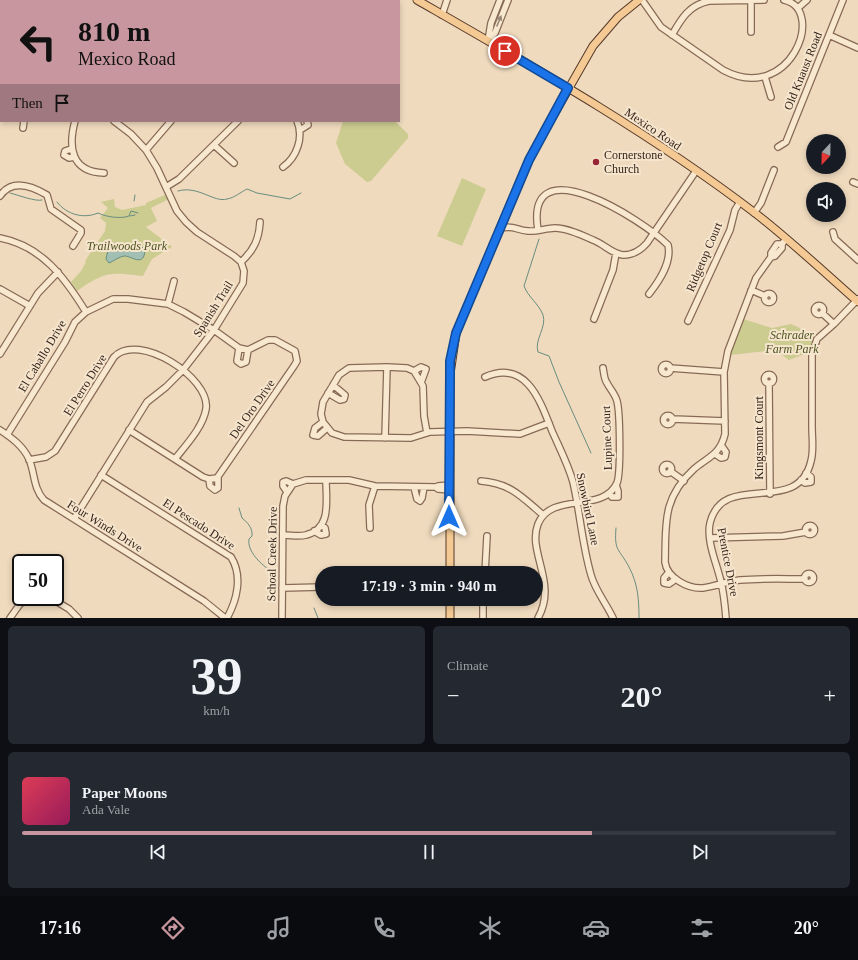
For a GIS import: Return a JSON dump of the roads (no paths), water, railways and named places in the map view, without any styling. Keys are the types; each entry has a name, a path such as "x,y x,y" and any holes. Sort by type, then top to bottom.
{"main road":[{"name":"Mexico Road","path":"417,0 620,119 740,202 784,241 857,300"},
{"path":"450,566 450,374 454,343 465,309 529,160 568,88 600,36 618,17 640,0"},
{"path":"450,606 450,618"}],"street":[{"path":"442,15 447,0"},
{"path":"488,42 491,23 500,0"},
{"path":"488,42 495,33 508,0"},
{"path":"640,0 661,28 672,36 732,75 752,79 765,77 780,69 793,54 803,27 802,14 793,3 784,0"},
{"path":"672,36 683,18 696,5 708,1 764,0"},
{"path":"798,8 807,0"},
{"name":"Old Knaust Road","path":"778,147 786,142 843,0"},
{"path":"751,1 752,32"},
{"path":"829,35 858,48"},
{"path":"765,77 771,97"},
{"path":"23,128 24,122"},
{"path":"74,122 71,149 74,157 90,170 104,173"},
{"path":"115,122 131,134 146,150 177,211 186,222 197,232 241,262 255,246 259,235 260,222"},
{"path":"146,150 170,122"},
{"path":"166,187 179,179 237,122"},
{"path":"283,167 289,163 300,138 300,130 297,122"},
{"path":"300,130 308,125 307,122"},
{"path":"214,144 234,163"},
{"path":"71,149 66,151 64,155 69,158 74,157"},
{"path":"754,213 761,203 774,170"},
{"path":"501,228 513,226 526,231 562,229 595,240 616,253 631,254 642,248 653,234 696,171"},
{"path":"0,196 7,187 26,185 33,187 47,195 51,209 81,230 81,233 73,246"},
{"path":"538,230 536,209 541,199 551,191 563,189 611,205 668,244 669,257 656,285 650,294"},
{"name":"Ridgetop Court","path":"688,321 730,230 735,210 740,202"},
{"path":"506,215 513,226"},
{"path":"833,232 835,240 858,258"},
{"path":"0,238 16,242 47,260 72,289 86,312"},
{"path":"784,241 777,244 771,253 771,257 761,269 751,290 728,351 724,372 725,434 721,445 715,454 692,471 671,500 667,510 665,562 669,572 676,579 698,588 739,580 805,579"},
{"path":"594,319 613,270 616,253"},
{"name":"Spanish Trail","path":"74,519 146,402 166,387 183,370 214,330 243,283 244,271 241,262"},
{"path":"0,354 3,344 38,293 58,272"},
{"path":"168,304 174,281"},
{"path":"0,289 30,306"},
{"path":"751,290 765,296"},
{"name":"El Caballo Drive","path":"7,435 65,342 75,322 86,312 114,299 128,299 168,304 214,330 243,349 268,340 274,340 295,351"},
{"name":"Prentice Drive","path":"726,618 721,584 709,531 712,518 722,503 732,496 741,494 770,494 789,488 801,480 806,473 812,453 812,355 817,339 857,300"},
{"path":"822,313 834,324"},
{"name":"El Perro Drive","path":"29,460 46,457 60,446 114,358 122,351 135,349 163,357 183,370 197,384 202,393 206,408 198,427 175,459"},
{"name":"Del Oro Drive","path":"129,430 209,479 210,486 215,490 219,485 218,477 297,361 295,351"},
{"path":"385,438 387,367"},
{"path":"422,380 414,371 400,367 349,368 340,375 328,393 321,408 323,422 332,433 344,437 385,438 416,438 427,433 482,430 520,434 549,423"},
{"path":"414,371 421,367 426,369 422,380 424,392 424,416 427,433"},
{"name":"Lupine Court","path":"543,515 554,508 601,498 609,493 616,485 619,475 618,407 616,397 605,379 603,368"},
{"path":"670,368 724,372"},
{"name":"Snowbird Lane","path":"484,377 494,373 503,372 521,378 534,390 570,474 590,574 613,618"},
{"name":"Kingsmont Court","path":"769,383 770,494"},
{"path":"328,393 340,400 344,399 345,395 333,385"},
{"path":"672,419 725,422"},
{"path":"323,422 315,428 313,434 318,436 327,428"},
{"name":"Four Winds Drive","path":"0,430 19,444 29,460 35,487 40,496 204,601 226,618"},
{"path":"715,454 721,458 725,457 726,452 721,445"},
{"path":"670,471 684,481"},
{"name":"Prentice Drive","path":"801,480 805,483 811,482 811,477 806,473"},
{"name":"El Pescado Drive","path":"101,475 231,557 235,566 237,591 235,602 226,618"},
{"path":"209,479 218,477"},
{"name":"Schoal Creek Drive","path":"287,492 283,486 284,482 286,480 293,484"},
{"name":"Schoal Creek Drive","path":"282,618 282,564 284,535 283,506 287,492 293,484 306,480 349,480 375,486 424,487 438,489 449,488"},
{"path":"284,535 305,536 314,532 322,524 327,514 326,480"},
{"path":"481,481 494,482 507,486 543,515 539,522 536,536 546,591 544,603 538,618"},
{"name":"Lupine Court","path":"609,493 612,497 618,497 616,485"},
{"path":"370,528 369,505 375,486"},
{"path":"414,487 417,499 420,502 424,487"},
{"path":"314,532 321,536 326,534 325,528 322,524"},
{"path":"710,538 783,536 806,532"},
{"path":"485,566 487,536"},
{"path":"669,572 664,578 664,583 670,584 676,579"},
{"path":"282,588 315,587"},
{"path":"10,618 19,606"},
{"path":"64,606 78,618"},
{"path":"483,606 483,618"}],"waterway":[{"path":"178,191 192,190 222,200 232,197 247,189 257,193 290,199 301,193"},
{"path":"10,193 31,199 42,200"},
{"path":"134,201 135,195"},
{"path":"57,202 71,213 82,216 98,213 122,217 129,216 131,211 138,213"},
{"path":"130,216 135,215"},
{"path":"539,239 524,286 543,315 544,320 537,347 538,352 549,356 591,453"},
{"path":"239,508 242,518 248,523 252,530 252,536 249,539 250,548 258,560 268,569"},
{"path":"616,528 616,542 618,549 632,573 636,586 639,618"},
{"path":"314,608 318,618"}],"place":[{"name":"Cornerstone Church","path":"596,162"}],"park label":[{"name":"Trailwoods Park","path":"127,246"},
{"name":"Schrader Farm Park","path":"792,342"}]}
